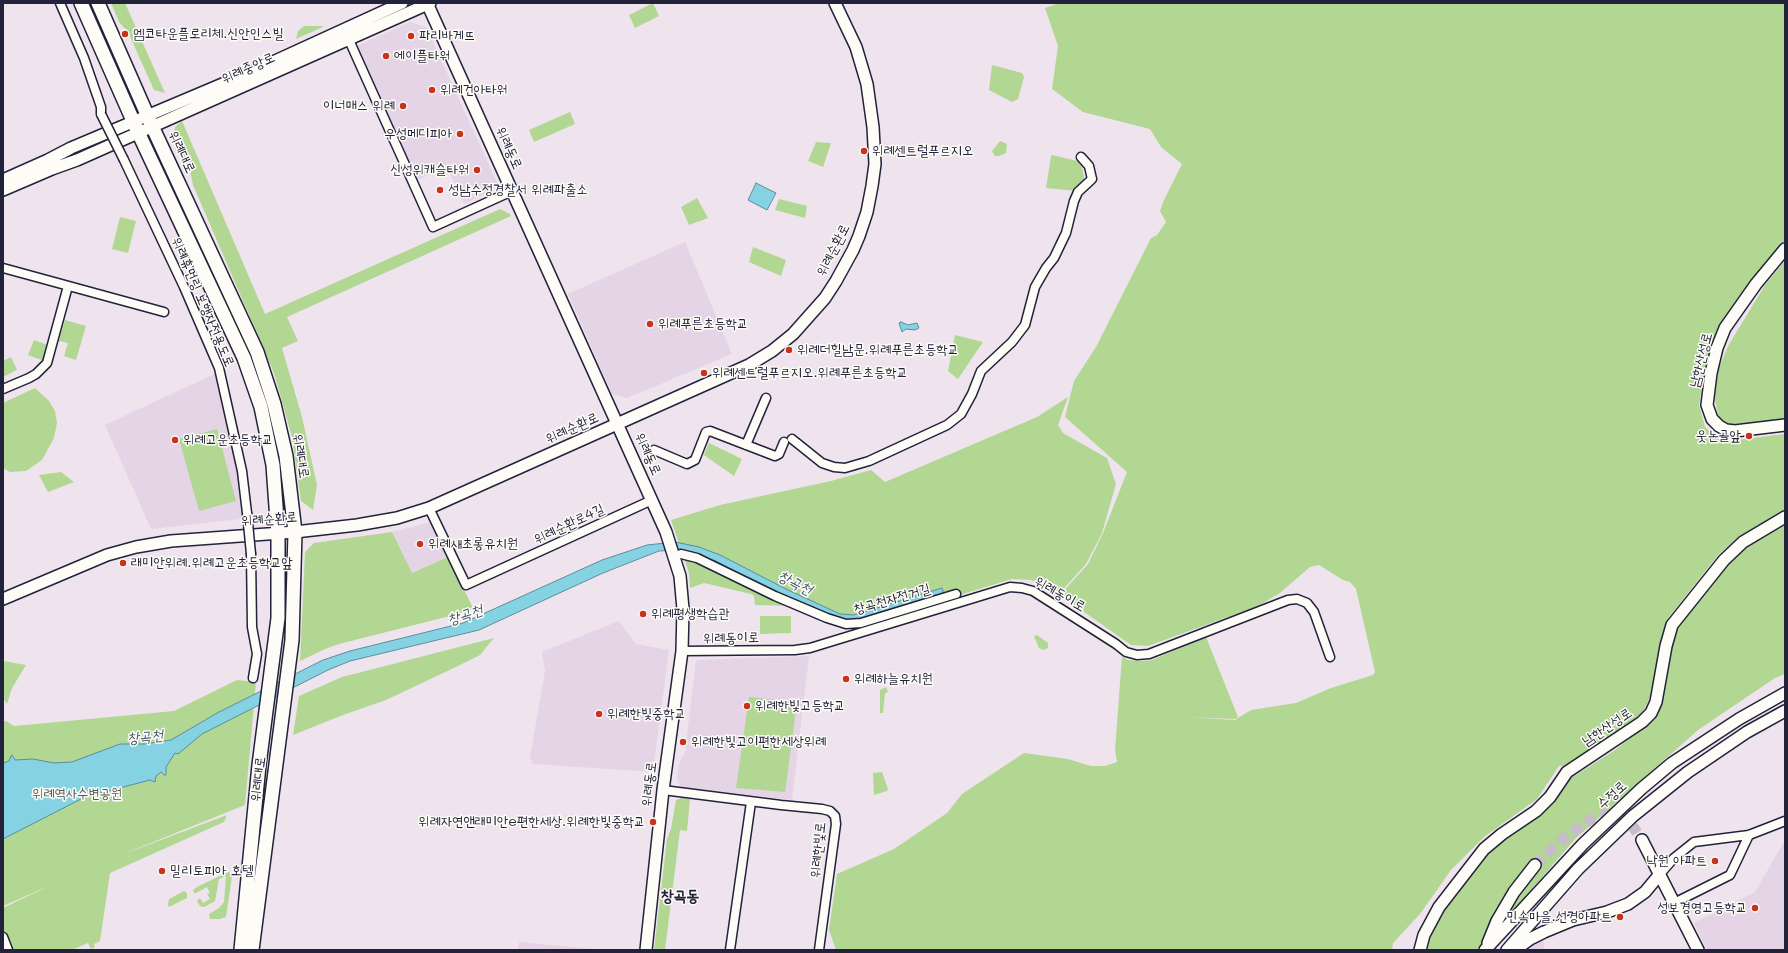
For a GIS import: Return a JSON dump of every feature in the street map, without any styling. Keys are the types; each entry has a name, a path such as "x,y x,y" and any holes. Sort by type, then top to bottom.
{"main road":[{"name":"위례대로","path":"82,3 136,127 244,358 261,407 272,466 278,534 278,618 259,765 241,950"},
{"name":"위례대로","path":"98,3 150,121 257,352 274,404 286,456 295,532 291,653 252,950"},
{"name":"위례중앙로","path":"150,121 251,72 402,3"},
{"name":"위례중앙로","path":"3,173 44,155 136,127 349,40 428,3"},
{"name":"위례동로","path":"428,3 652,500 677,561 683,609 682,652 663,790 646,950"},
{"name":"위례순환로","path":"3,599 107,555 136,546 171,541 295,532 391,519 429,508 749,365 772,351 793,334 825,298 853,250 867,212 872,186 874,164 873,128 867,84 856,47 835,3"},
{"name":"위례중앙로","path":"3,198 54,176 77,160 136,127"},
{"name":"위례중앙로","path":"3,180 71,148"},
{"name":"위례중앙로","path":"3,190 77,160"},
{"name":"남한산성로","path":"1785,249 1756,284 1725,328 1717,348 1711,373 1707,405 1712,419 1726,430 1736,431 1785,425"},
{"name":"남한산성로","path":"1420,950 1424,935 1439,907 1484,849 1502,834 1536,811 1550,797 1567,772 1642,722 1651,713 1656,702 1666,646 1672,625 1724,560 1743,542 1785,517"},
{"name":"수정로","path":"1485,950 1583,844 1646,785 1672,763 1739,720 1785,693"},
{"path":"1507,950 1578,869 1633,816 1688,772 1747,732 1785,711"},
{"path":"1642,840 1698,950"},
{"path":"1485,950 1504,910 1535,865"},
{"path":"1515,950 1530,939 1573,920 1607,912 1628,904 1645,892 1660,874"}],"street":[{"name":"위례휴먼링 보행자전용도로","path":"60,3 84,58 101,107 101,114 184,287 219,368 242,471 247,513 251,554 252,627 257,654 253,678"},
{"path":"349,40 433,226 512,192"},
{"path":"654,450 687,464 695,460 706,432 710,430 775,456 779,454 788,440 822,463 834,467 845,468 869,461 947,425 961,414 972,394 981,371 1012,342 1025,325 1035,287 1046,268 1054,258 1066,232 1074,201 1078,192 1092,180 1089,166 1081,158"},
{"path":"3,268 164,312"},
{"path":"3,389 36,374 47,363 68,286"},
{"path":"746,445 766,398"},
{"name":"위례순환로4길","path":"429,508 466,585 652,500"},
{"name":"창곡천자전거길","path":"681,554 697,558 775,596 827,618 846,624 860,623 956,594"},
{"name":"위례동이로","path":"682,652 795,650 810,648 1010,587 1033,591 1116,644 1126,652 1137,655 1149,654 1288,600 1297,599 1307,603 1314,612 1330,657"},
{"name":"위례한빛로","path":"663,790 751,802 822,809 830,811 835,816 836,824 818,950"},
{"path":"730,950 751,802"},
{"path":"1660,874 1674,858 1694,842 1749,835 1785,821"},
{"path":"1674,903 1730,875 1749,835"},
{"path":"3,937 8,950"}],"shaded area":[{"path":"410,22 426,27 497,182 492,191 464,204 447,167 418,180 357,46"},
{"name":"위례푸른초등학교","path":"685,242 732,354 627,398 612,394 568,294"},
{"name":"위례고운초등학교","path":"223,370 243,454 249,518 151,529 105,425"},
{"name":"위례새초롱유치원","path":"431,522 448,557 412,573 392,532"},
{"name":"위례한빛중학교","path":"619,621 636,644 669,650 653,772 533,764 530,757 545,671 542,652"},
{"name":"위례한빛고등학교","path":"809,656 792,800 681,787 677,779 678,766 685,753 696,660"},
{"name":"성보경영고등학교","path":"1785,840 1785,950 1707,950 1694,923 1755,892"},
{"path":"1542,934 1545,950 1530,950"},
{"path":"519,942 604,950 518,950"}],"green space":[{"path":"111,3 125,3 165,93 154,90 128,32 119,22"},
{"path":"653,3 659,16 635,28 629,15"},
{"path":"1059,3 1785,3 1785,240 1732,307 1717,334 1702,386 1699,405 1705,427 1714,435 1727,441 1785,434 1785,510 1740,536 1719,554 1668,618 1663,634 1654,689 1643,712 1606,741 1568,766 1559,766 1537,799 1484,837 1451,870 1420,914 1393,943 1392,950 836,950 829,930 837,874 894,849 947,813 962,794 1024,753 1068,759 1091,766 1105,766 1117,762 1115,750 1122,657 1128,660 1152,660 1206,637 1238,717 1235,719 1187,717 1235,720 1251,710 1296,703 1331,688 1373,675 1375,672 1356,589 1350,582 1343,580 1319,565 1310,567 1280,593 1258,606 1148,646 1131,645 1060,595 1088,564 1103,533 1127,472 1065,417 1074,381 1096,347 1151,238 1157,235 1166,222 1160,211 1182,164 1161,147 1150,129 1083,112 1052,89 1058,46 1045,8"},
{"path":"304,26 323,27 296,39 298,31"},
{"path":"992,65 1022,73 1024,77 1018,99 1012,102 989,90"},
{"path":"570,112 575,124 534,142 529,130"},
{"path":"182,121 265,314 500,209 511,216 287,317 298,341 282,348 302,417 317,485 313,510 301,501 292,437 274,373 193,185 190,170 174,135 175,127"},
{"path":"1000,141 1007,144 1006,153 995,156 992,151"},
{"path":"816,142 831,143 823,167 808,161"},
{"path":"1052,155 1077,161 1082,167 1084,177 1082,186 1076,191 1046,188"},
{"path":"697,198 708,218 689,225 681,207"},
{"path":"779,199 807,206 805,218 775,210"},
{"path":"120,217 136,221 128,253 112,249"},
{"path":"753,247 786,260 781,276 749,262"},
{"path":"1785,261 1785,421 1733,427 1720,423 1714,396 1718,371 1728,346 1765,285"},
{"path":"65,320 86,326 76,360 64,356 68,343 59,341"},
{"path":"955,335 983,342 958,379 948,371"},
{"path":"34,340 50,346 44,361 28,355"},
{"path":"11,357 17,370 3,377 3,361"},
{"path":"35,388 49,401 55,411 57,423 54,438 42,460 26,471 10,472 3,468 3,403"},
{"path":"1068,397 1058,425 1063,433 1107,458 1116,484 1102,533 1086,564 1059,594 1031,580 1012,579 858,626 796,606 755,605 754,596 751,594 704,583 690,588 689,573 671,520 720,505 831,481 871,470 885,482 1037,417"},
{"path":"217,429 236,501 199,511 179,439"},
{"path":"709,443 742,459 734,476 704,455"},
{"path":"61,472 74,482 48,492 39,475"},
{"path":"1785,524 1785,674 1775,678 1698,730 1576,838 1479,950 1426,950 1435,926 1454,895 1492,846 1511,835 1545,808 1568,775 1576,775 1615,750 1652,721 1663,698 1672,643 1677,627 1728,563 1748,545"},
{"path":"392,532 412,573 448,557 473,608 462,613 339,644 300,661 305,552 314,543"},
{"path":"760,616 791,616 791,633 760,634"},
{"path":"1037,635 1048,643 1048,648 1043,650 1039,648 1034,636"},
{"path":"494,638 480,655 460,665 386,700 293,735 299,696 342,677"},
{"path":"3,661 26,665 12,688 7,704 3,698"},
{"name":"위례역사수변공원","path":"237,680 256,682 245,805 121,855 227,815 224,822 110,873 100,941 94,944 95,947 91,949 88,943 72,950 11,950 3,932 3,908 51,885 3,906 3,722 6,721 14,726 174,711"},
{"path":"886,687 888,692 885,693 883,713 880,713 880,690"},
{"path":"749,697 797,702 785,792 736,788"},
{"path":"882,772 888,789 887,791 874,795 873,773"},
{"path":"682,798 690,799 687,831 680,830 665,950 654,950 667,839 671,829 676,800"},
{"path":"228,872 231,873 232,876 226,917 220,919 210,919 209,914 219,908 224,902 226,876 219,879 215,901 204,907 200,906 197,901 200,898 203,903 210,899 207,894 210,893 207,887 196,893 194,893 193,890"},
{"path":"184,891 187,893 187,898 169,907 169,899"}],"water":[{"path":"756,183 776,193 767,210 748,200"},
{"path":"901,322 908,325 917,323 919,328 915,330 906,329 902,332 899,323"},
{"path":"675,542 699,547 720,555 788,590 840,614 854,615 942,588 944,594 852,621 838,619 775,594 716,561 680,550 659,551 603,573 479,630 350,661 328,670 202,734 178,754 175,753 166,767 166,775 161,772 156,776 155,782 150,780 85,797 3,839 3,763 9,761 12,755 15,760 33,759 54,763 72,762 120,744 144,744 171,740 219,712 323,660 350,651 463,623 602,560 647,545"}],"tunnel":[{"path":"1535,865 1565,837 1593,818 1611,814 1623,818 1634,828 1642,840"}],"place":[{"name":"엠코타운플로리체.신안인스빌","path":"125,34"},
{"name":"파리바게뜨","path":"411,36"},
{"name":"에이플타워","path":"386,56"},
{"name":"위례건아타워","path":"432,90"},
{"name":"이너매스 위례","path":"403,106"},
{"name":"우성메디피아","path":"460,134"},
{"name":"위례센트럴푸르지오","path":"864,151"},
{"name":"신성위캐슬타워","path":"477,170"},
{"name":"성남수정경찰서 위례파출소","path":"440,190"},
{"name":"위례푸른초등학교","path":"650,324"},
{"name":"위례더힐남문.위례푸른초등학교","path":"789,350"},
{"name":"위례센트럴푸르지오.위례푸른초등학교","path":"704,373"},
{"name":"웃논골앞","path":"1749,436"},
{"name":"위례고운초등학교","path":"175,440"},
{"name":"위례새초롱유치원","path":"420,544"},
{"name":"래미안위례.위례고운초등학교앞","path":"123,563"},
{"name":"위례평생학습관","path":"643,614"},
{"name":"위례하늘유치원","path":"846,679"},
{"name":"위례한빛고등학교","path":"747,706"},
{"name":"위례한빛중학교","path":"599,714"},
{"name":"위례한빛고이편한세상위례","path":"683,742"},
{"name":"위례자연앤래미안e편한세상.위례한빛중학교","path":"653,822"},
{"name":"낙원 아파트","path":"1715,861"},
{"name":"밀리토피아 호텔","path":"162,871"},
{"name":"성보경영고등학교","path":"1755,908"},
{"name":"민속마을.선경아파트","path":"1620,917"}],"district":[{"name":"창곡동","path":"680,896"}],"water label":[{"name":"창곡천","path":"795,583"},
{"name":"창곡천","path":"465,615"},
{"name":"창곡천","path":"145,737"}]}
